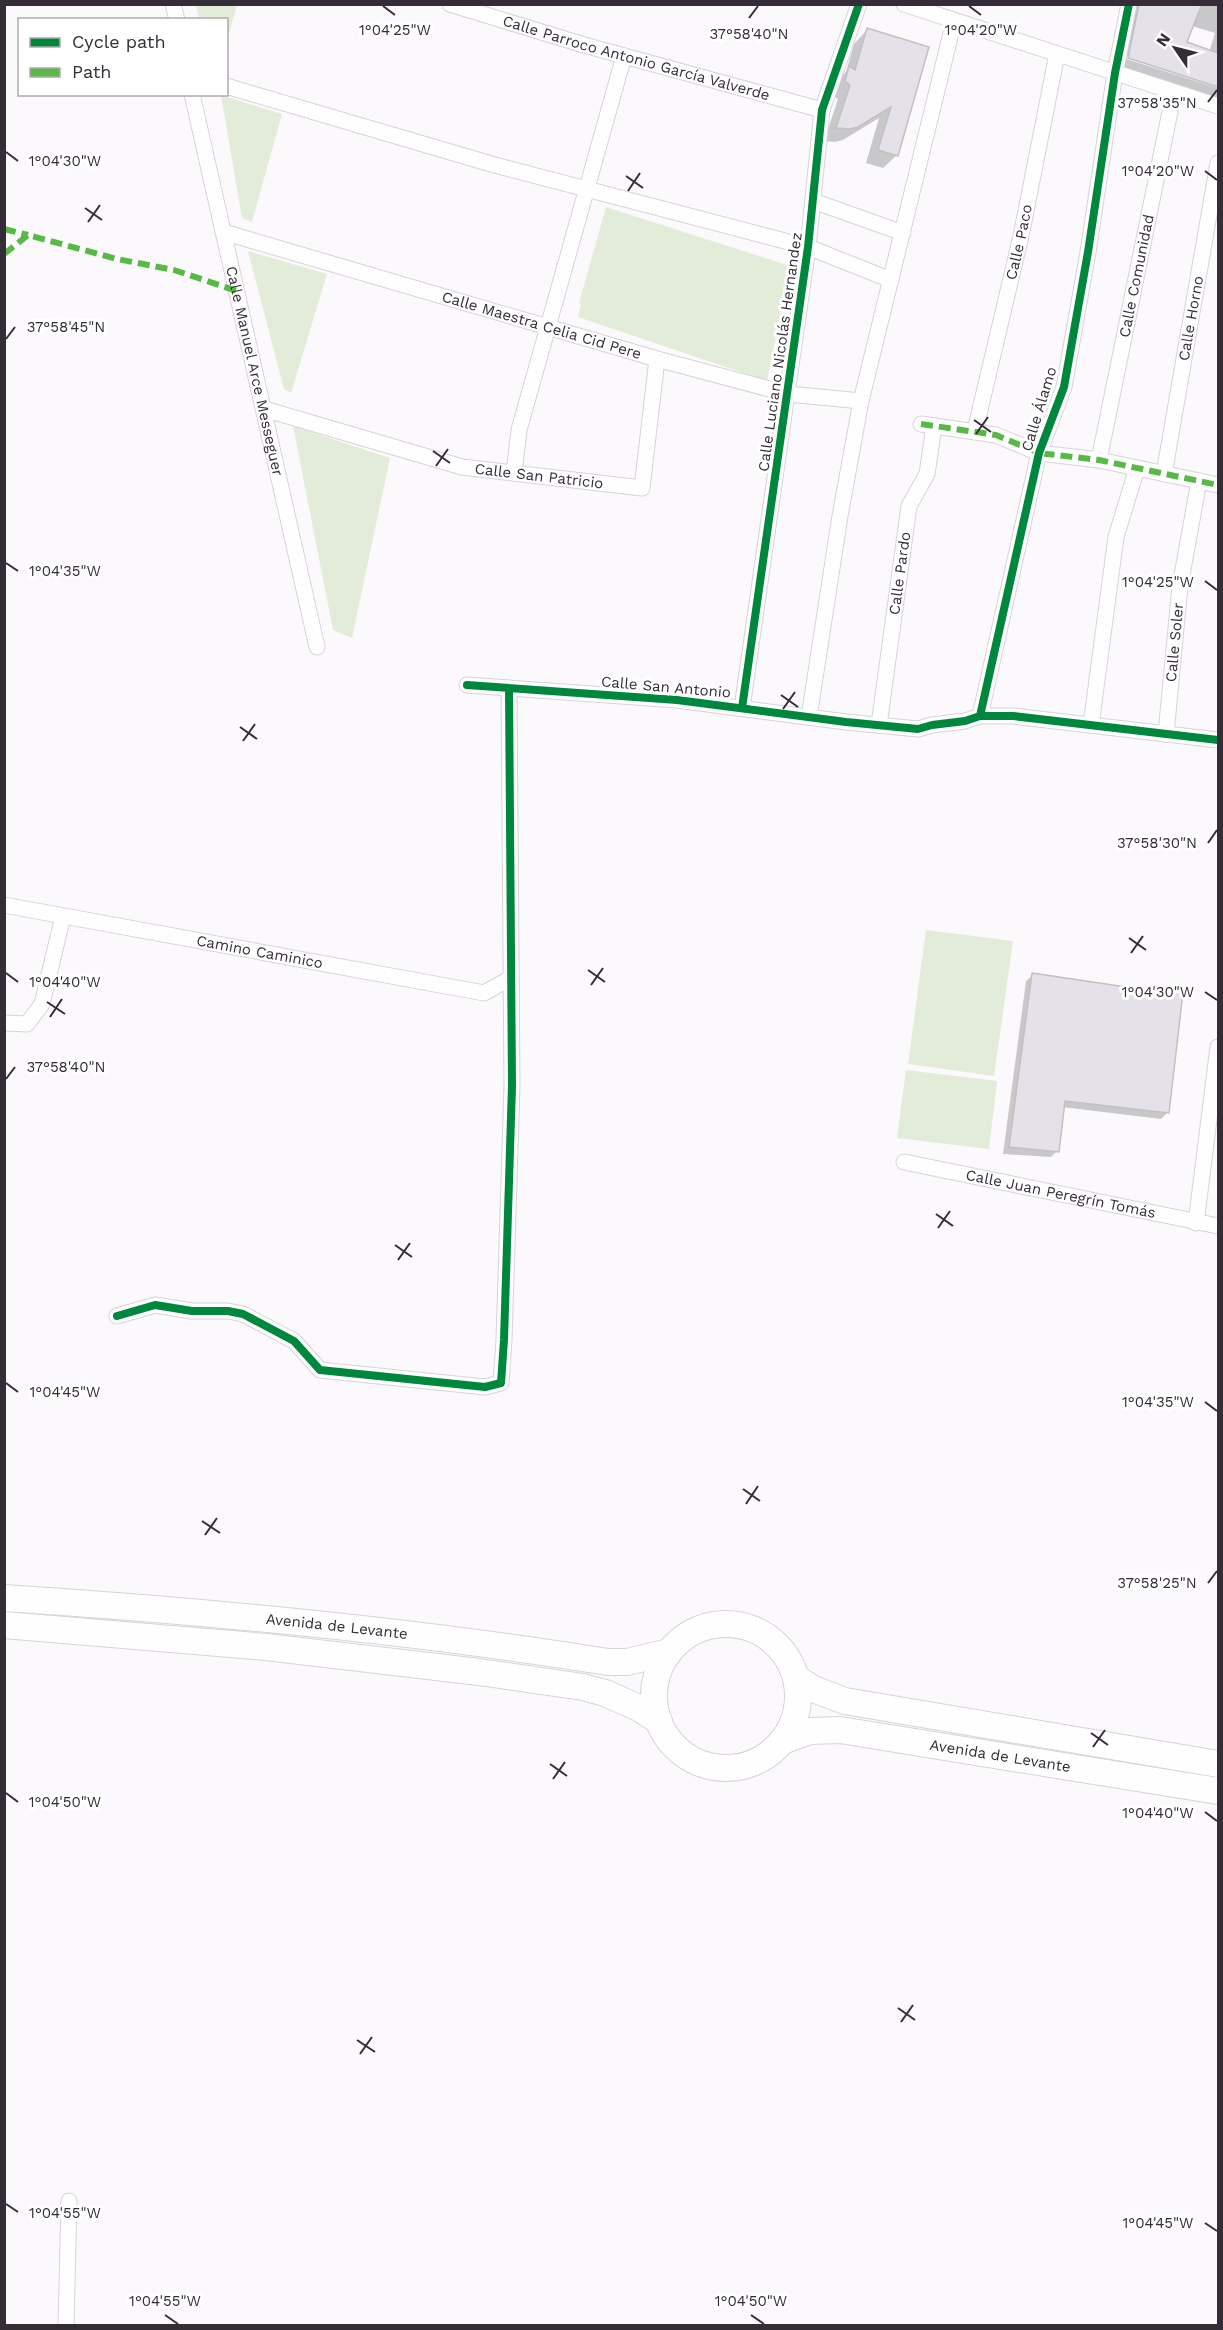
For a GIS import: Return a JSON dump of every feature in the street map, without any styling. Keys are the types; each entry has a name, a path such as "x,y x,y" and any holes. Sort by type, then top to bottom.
{"main road":[{"name":"Avenida de Levante","path":"4,1598 270,1618 608,1662 627,1662 669,1652"},
{"path":"727,1623 754,1629 776,1644 792,1665 796,1678 798,1704 790,1730 763,1757 752,1763 715,1767 702,1764 680,1751 664,1732 659,1721 654,1692 661,1665 678,1642 701,1628 727,1623"},
{"name":"Avenida de Levante","path":"4,1626 345,1655 525,1678 583,1687 605,1693 639,1708 659,1721"},
{"name":"Avenida de Levante","path":"796,1678 813,1689 845,1701 1218,1764"},
{"name":"Avenida de Levante","path":"782,1740 810,1731 847,1731 1218,1791"}],"street":[{"name":"Calle Parroco Antonio García Valverde","path":"450,4 624,56 822,110"},
{"name":"Calle Luciano Nicolás Hernandez","path":"742,708 808,247 822,110 859,4"},
{"path":"904,4 1218,106"},
{"name":"Calle Álamo","path":"980,716 1039,453 1064,387 1088,252 1115,73 1129,4"},
{"path":"809,717 840,516 861,401 954,21"},
{"name":"Calle Paco","path":"975,431 1020,236 1057,54"},
{"path":"514,473 519,430 624,56"},
{"path":"228,87 491,164 808,247 891,280"},
{"name":"Calle Comunidad","path":"1099,460 1174,92"},
{"name":"Calle Manuel Arce Messeguer","path":"192,96 317,647"},
{"name":"Calle Horno","path":"1164,474 1218,163"},
{"path":"813,201 903,233"},
{"name":"Calle Maestra Celia Cid Pere","path":"223,232 657,359 788,394 861,401"},
{"name":"Calle San Patricio","path":"264,409 462,466 642,488 657,359"},
{"name":"Calle Pardo","path":"879,725 909,506 927,474 927,425 975,431"},
{"path":"975,431 996,435 1039,453 1099,460 1218,485"},
{"path":"1090,725 1116,537 1137,468"},
{"name":"Calle Soler","path":"1166,734 1180,586 1198,481"},
{"name":"Calle San Antonio","path":"466,685 677,700 918,729 980,716 1013,716 1218,740"},
{"path":"117,1316 155,1305 192,1311 228,1311 243,1314 294,1341 320,1370 485,1387 501,1383 505,1329 512,1086 509,688"},
{"name":"Camino Caminico","path":"4,905 484,993 511,978"},
{"path":"4,1023 27,1024 42,1004 63,916"},
{"path":"1196,1223 1218,1047"},
{"name":"Calle Juan Peregrín Tomás","path":"904,1162 1218,1226"},
{"path":"66,2325 69,2201"}],"green space":[{"path":"196,5 237,5 228,36 228,18 199,18"},
{"path":"221,96 282,114 252,222 242,218"},
{"path":"606,207 790,266 767,381 578,317 581,304 579,303"},
{"path":"248,251 327,274 291,393 284,389"},
{"path":"293,426 390,458 352,638 333,630"},
{"path":"926,930 1013,941 994,1076 908,1064"},
{"path":"906,1070 997,1081 989,1149 897,1138"}],"building":[{"path":"1139,4 1202,4 1187,42 1218,53 1218,87 1128,58"},
{"path":"867,28 929,47 898,156 878,150 891,107 858,127 836,128 850,85 845,81 849,66 855,70"},
{"path":"1032,973 1153,991 1183,992 1169,1113 1065,1101 1059,1152 1009,1147"}],"marked path":[{"path":"4,229 28,235"},
{"path":"4,254 28,235 117,259 174,270 237,291"},
{"path":"921,424 996,435 1039,453 1099,460 1218,485"}],"cycle path":[{"path":"742,708 808,247 822,110 859,4"},
{"path":"980,716 1039,453 1064,387 1088,252 1115,73 1129,4"},
{"path":"467,685 677,700 918,729 965,721 980,716 1013,716 1218,740"},
{"path":"117,1316 155,1305 192,1311 228,1311 243,1314 294,1341 320,1370 485,1387 501,1383 512,1086 509,688"}]}
